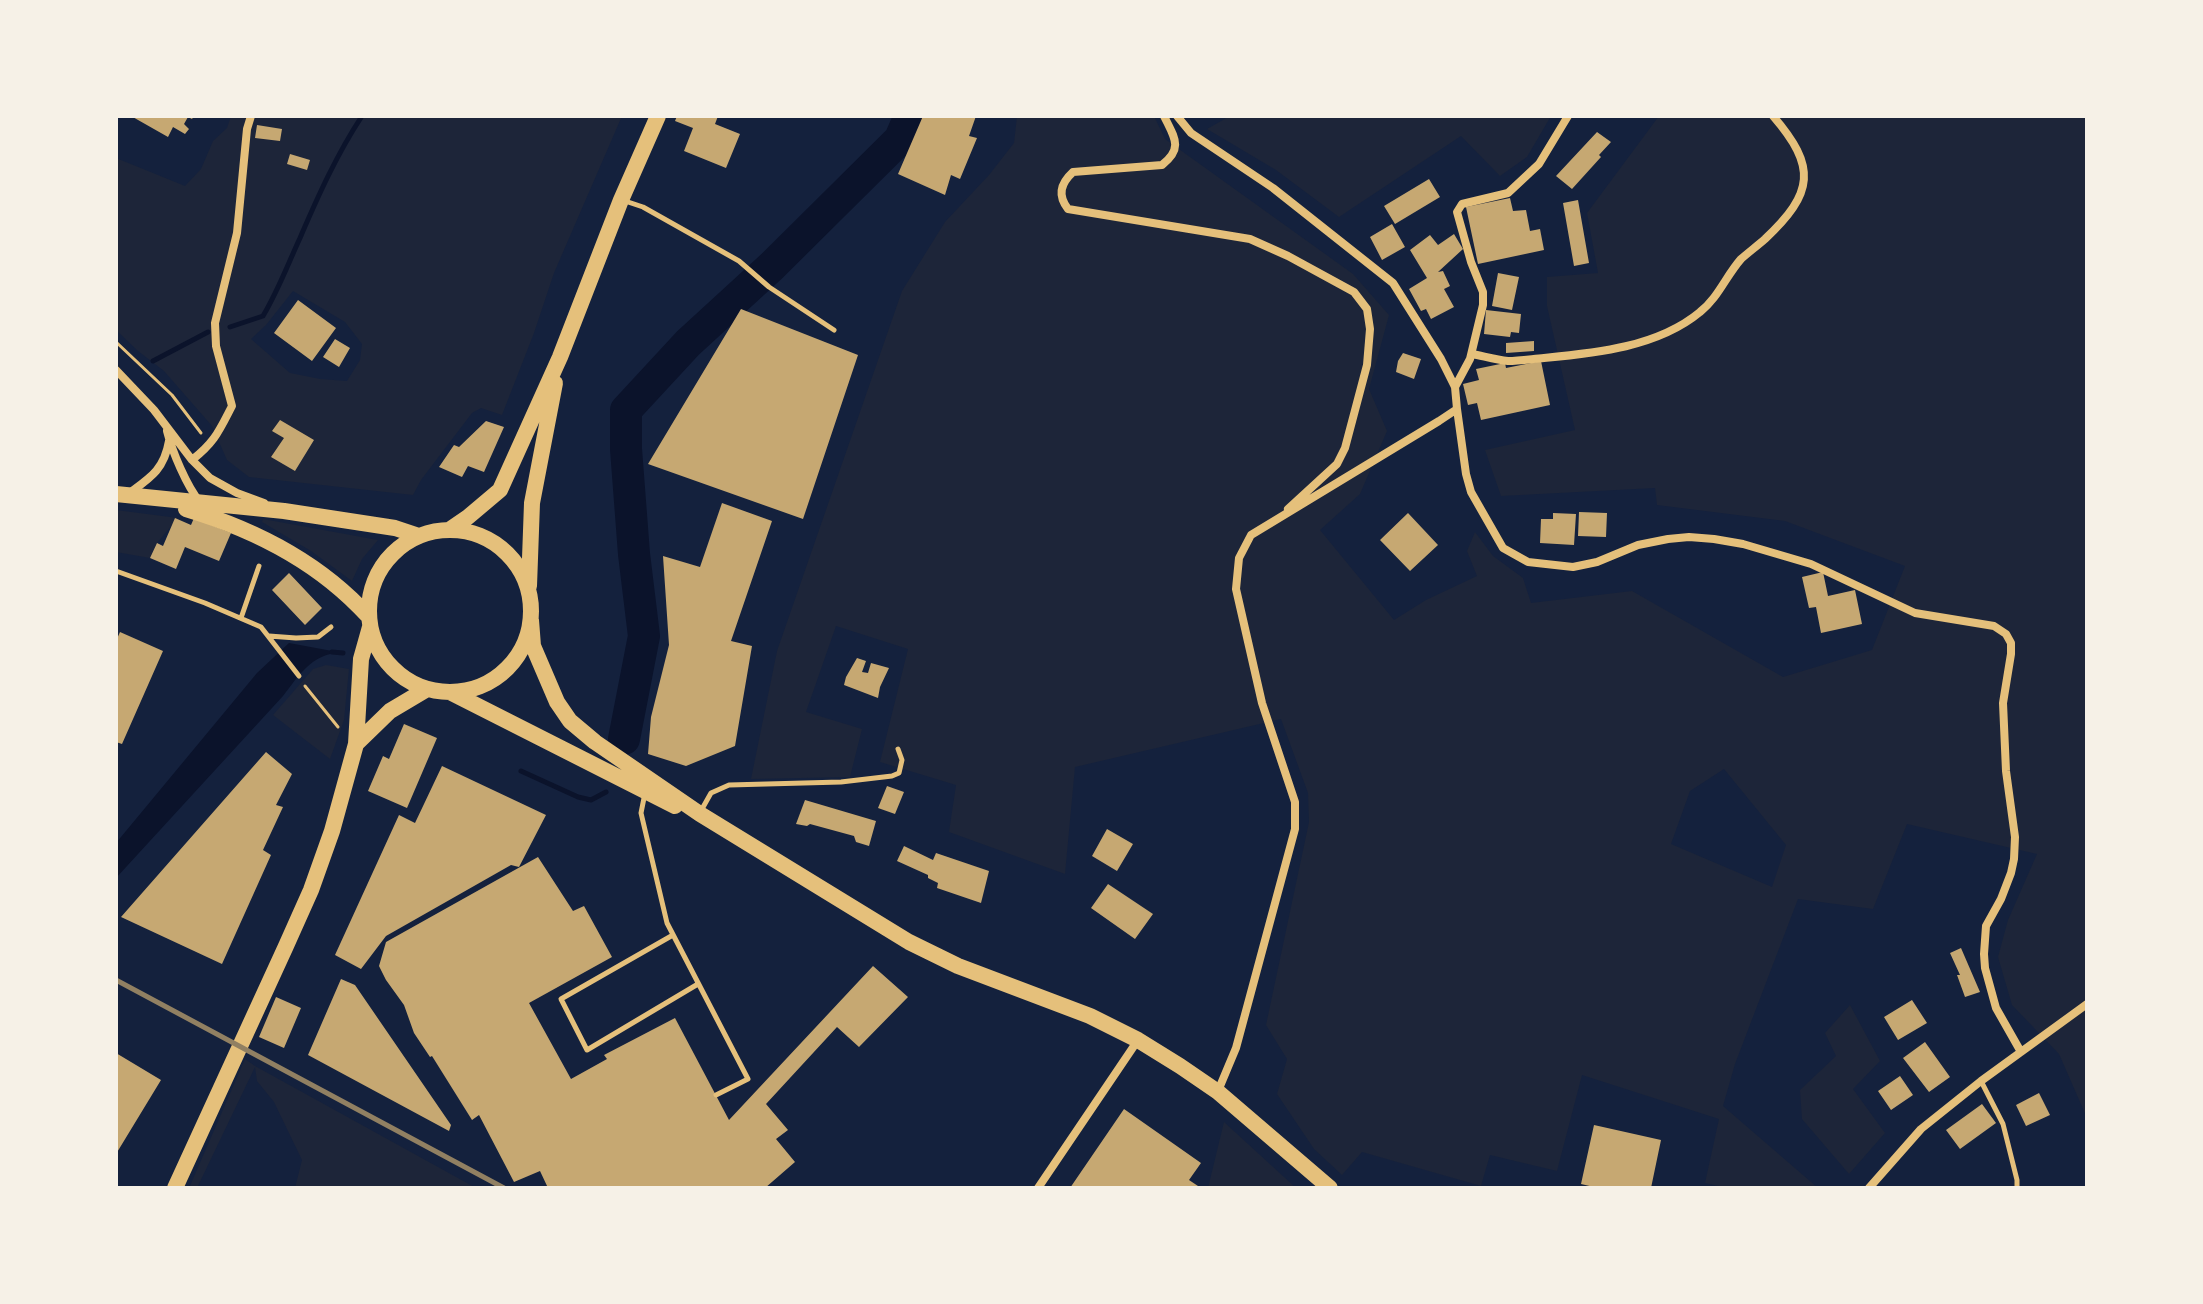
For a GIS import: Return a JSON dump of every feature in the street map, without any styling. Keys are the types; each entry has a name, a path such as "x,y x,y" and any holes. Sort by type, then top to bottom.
{"main road":[{"path":"449,530 500,490 560,357 621,200 658,116"},
{"path":"560,357 532,503 529,592 533,646 557,702 570,721 595,742 700,814 909,942 958,966 1090,1016 1138,1040 1218,1092 1330,1188"},
{"path":"121,495 284,511 395,528 419,536"},
{"path":"153,499 225,522 270,541 302,561 351,597 369,622 377,648 390,666 407,680 427,689 450,692 473,689 495,679 513,663 525,643 531,620"},
{"path":"175,1188 311,890 332,831 356,744 361,659 369,622 371,591 381,568 397,549 419,536 434,531 471,532 491,541 508,554 521,571 529,592"},
{"path":"356,744 390,711 427,689"},
{"path":"450,692 673,806 700,814"}],"street":[{"path":"192,460 209,447 232,406 216,346 215,323 237,233 247,129 251,116"},
{"path":"1164,116 1175,142 1171,158 1162,165 1073,172 1065,179 1061,189 1063,202 1068,209 1250,239 1354,292 1367,309 1370,329 1367,365 1345,448 1337,464 1277,519"},
{"path":"1177,116 1191,133 1273,188 1393,283 1455,387 1471,492 1503,548 1528,562 1573,567 1597,562 1638,545 1668,539 1714,539 1811,564 1915,613 1994,626 2006,634 2011,643 2011,654 2003,703 2006,771 2015,837 2014,859 2001,899 1986,926 1984,954 1996,1008 2021,1052"},
{"path":"1455,387 1472,354 1483,305 1483,292 1457,212 1462,204 1508,193 1539,164 1568,116"},
{"path":"1472,354 1506,361 1596,353 1653,338 1698,314 1742,259 1779,225 1804,188 1805,169 1798,149 1773,116"},
{"path":"116,370 154,410 192,460 210,478 284,511"},
{"path":"1218,1092 1236,1048 1295,829 1295,802 1262,703 1236,589 1239,558 1251,535 1457,409"},
{"path":"166,427 190,487 203,504 225,522"},
{"path":"121,495 156,473 165,458 169,440"},
{"path":"1869,1188 1921,1129 2087,1004"},
{"path":"1038,1188 1138,1040"}],"lane":[{"path":"621,200 643,207 739,261 769,287 834,330"},
{"path":"241,618 259,566"},
{"path":"116,571 261,627 299,676"},
{"path":"268,636 318,637 331,627"},
{"path":"700,814 711,793 729,785 841,782 892,776 899,773 902,760 898,749"},
{"path":"645,792 641,813 667,923 748,1079 716,1095"},
{"path":"673,935 561,999 587,1050 698,984"},
{"path":"1981,1081 2003,1124 2017,1188"}],"path":[{"path":"116,342 172,395 209,447"},
{"path":"299,676 338,727"}],"shaded area":[{"path":"231,116 622,116 554,273 502,415 481,408 472,413 413,495 249,477 227,460 212,426 164,371 116,330 116,158 185,186 201,169 213,141 227,128","holes":["293,291 345,322 362,344 360,360 347,381 290,373 251,339"]},
{"path":"1017,116 1154,116 1165,139 1353,274 1389,315 1369,389 1387,431 1360,494 1320,530 1394,620 1426,600 1477,576 1467,551 1475,532 1493,556 1523,578 1531,603 1632,591 1783,677 1872,650 1905,566 1785,521 1657,505 1655,488 1501,496 1485,450 1575,430 1547,306 1547,277 1598,273 1587,213 1659,116 2087,116 2087,1118 2059,1054 2012,1005 1998,957 2008,920 2037,854 1907,824 1873,909 1798,899 1735,1064 1723,1106 1818,1188 1727,1188 1705,1183 1719,1119 1582,1075 1557,1171 1490,1155 1481,1186 1362,1152 1342,1175 1314,1149 1277,1094 1287,1059 1266,1025 1309,822 1308,793 1281,719 1075,767 1065,874 949,832 956,785 880,762 908,649 836,626 806,712 862,729 850,777 751,779 777,651 902,291 945,222 1014,143","holes":["1724,769 1786,845 1772,887 1671,844 1690,791"]},
{"path":"1230,116 1551,116 1527,157 1500,176 1461,136 1339,217 1276,170 1207,129"},
{"path":"116,510 178,518 157,543 150,558 116,552"},
{"path":"263,519 378,540 362,559 352,581 311,551 262,522"},
{"path":"289,643 343,653 324,656 308,666 116,878 116,843 257,673"},
{"path":"326,665 349,669 344,720 330,759 273,715 313,669"},
{"path":"1850,1005 1880,1061 1853,1089 1885,1133 1849,1174 1802,1119 1800,1090 1836,1056 1825,1033"},
{"path":"245,1059 476,1188 295,1188 302,1160 274,1102 257,1081 255,1067 197,1188 189,1188"},
{"path":"1224,1122 1296,1188 1208,1188"}],"building":[{"path":"131,116 194,116 192,119 188,117 184,124 189,129 185,134 173,127 168,137"},
{"path":"677,116 718,116 715,124 740,134 726,168 684,151 693,128 675,121"},
{"path":"923,116 976,116 969,136 977,138 960,179 951,175 945,195 898,174"},
{"path":"257,125 282,129 280,141 255,138"},
{"path":"1597,132 1611,142 1572,189 1556,176"},
{"path":"290,154 310,160 307,170 287,164"},
{"path":"1429,179 1440,197 1395,224 1384,206"},
{"path":"1510,198 1513,211 1526,210 1530,231 1540,229 1544,250 1478,264 1466,207"},
{"path":"1578,200 1589,263 1574,266 1563,203"},
{"path":"1392,224 1405,247 1382,260 1370,237"},
{"path":"1454,234 1463,249 1438,272 1443,271 1450,286 1444,289 1454,307 1431,319 1426,309 1421,311 1409,289 1427,278 1410,250 1430,235 1438,245"},
{"path":"1498,273 1519,277 1512,310 1492,306"},
{"path":"298,300 336,328 312,361 274,333"},
{"path":"741,309 858,355 803,519 648,464"},
{"path":"1486,310 1521,314 1519,333 1511,332 1510,337 1484,334"},
{"path":"335,339 350,348 339,367 323,357"},
{"path":"1534,341 1534,351 1506,353 1506,343"},
{"path":"1403,353 1421,359 1414,379 1396,372"},
{"path":"1541,361 1550,405 1481,420 1477,403 1468,405 1463,384 1479,380 1476,369 1505,363 1506,368"},
{"path":"280,420 314,440 295,471 271,457 284,438 272,431"},
{"path":"486,421 504,427 484,472 468,466 462,477 439,467 454,445 459,447"},
{"path":"722,503 772,521 731,641 752,646 735,746 686,766 648,754 651,717 669,645 663,556 700,567"},
{"path":"1579,512 1607,513 1606,537 1578,536"},
{"path":"1408,513 1438,545 1410,571 1380,540"},
{"path":"1553,513 1576,514 1574,545 1540,543 1541,519 1553,519"},
{"path":"175,518 191,525 194,518 231,533 219,561 185,547 176,569 150,558 157,543 163,546"},
{"path":"1823,572 1828,596 1855,590 1862,624 1821,633 1816,607 1809,608 1802,577"},
{"path":"289,573 322,608 305,625 272,590"},
{"path":"120,632 163,651 122,744 116,742 116,641"},
{"path":"857,658 866,661 862,672 868,673 871,663 889,668 878,698 844,685"},
{"path":"404,724 437,738 407,808 368,791 383,756 389,759"},
{"path":"266,752 292,774 276,805 283,807 263,850 271,855 222,964 121,917"},
{"path":"442,766 546,815 519,867 511,865 386,936 361,969 335,955 399,815 415,823"},
{"path":"887,786 904,792 895,814 878,808"},
{"path":"805,800 876,821 869,846 856,842 854,836 810,824 796,824"},
{"path":"1107,829 1133,844 1117,871 1092,856"},
{"path":"904,846 933,860 936,853 989,871 981,903 937,888 938,883 928,875 897,861"},
{"path":"538,857 573,911 584,906 612,957 529,1003 571,1079 607,1059 604,1055 675,1018 729,1120 873,966 908,997 859,1047 837,1027 766,1104 788,1130 776,1139 795,1162 765,1188 548,1188 540,1171 514,1182 479,1115 472,1120 414,1033 404,1005 379,966 386,942"},
{"path":"1108,884 1153,914 1135,939 1091,908"},
{"path":"1961,948 1980,992 1965,997 1950,953"},
{"path":"341,979 355,985 451,1125 449,1131 308,1055"},
{"path":"276,997 301,1008 284,1048 259,1037"},
{"path":"1912,1000 1927,1023 1898,1040 1884,1017"},
{"path":"1925,1042 1950,1077 1929,1092 1903,1058"},
{"path":"116,1053 161,1080 116,1154"},
{"path":"1900,1076 1913,1095 1891,1110 1878,1091"},
{"path":"2039,1093 2050,1115 2026,1126 2016,1105"},
{"path":"1982,1104 1996,1123 1960,1149 1946,1130"},
{"path":"1124,1109 1201,1163 1189,1180 1201,1188 1070,1188"},
{"path":"1594,1125 1661,1140 1651,1188 1598,1188 1581,1184"}],"waterway":[{"path":"230,327 263,316 328,176 362,116"},
{"path":"624,739 644,636 634,554 626,410 688,343 772,266 900,139 910,116"},
{"path":"153,361 208,332"},
{"path":"332,652 343,653"},
{"path":"521,771 578,797 591,800 606,792"}],"railway":[{"path":"116,980 504,1188"}]}
